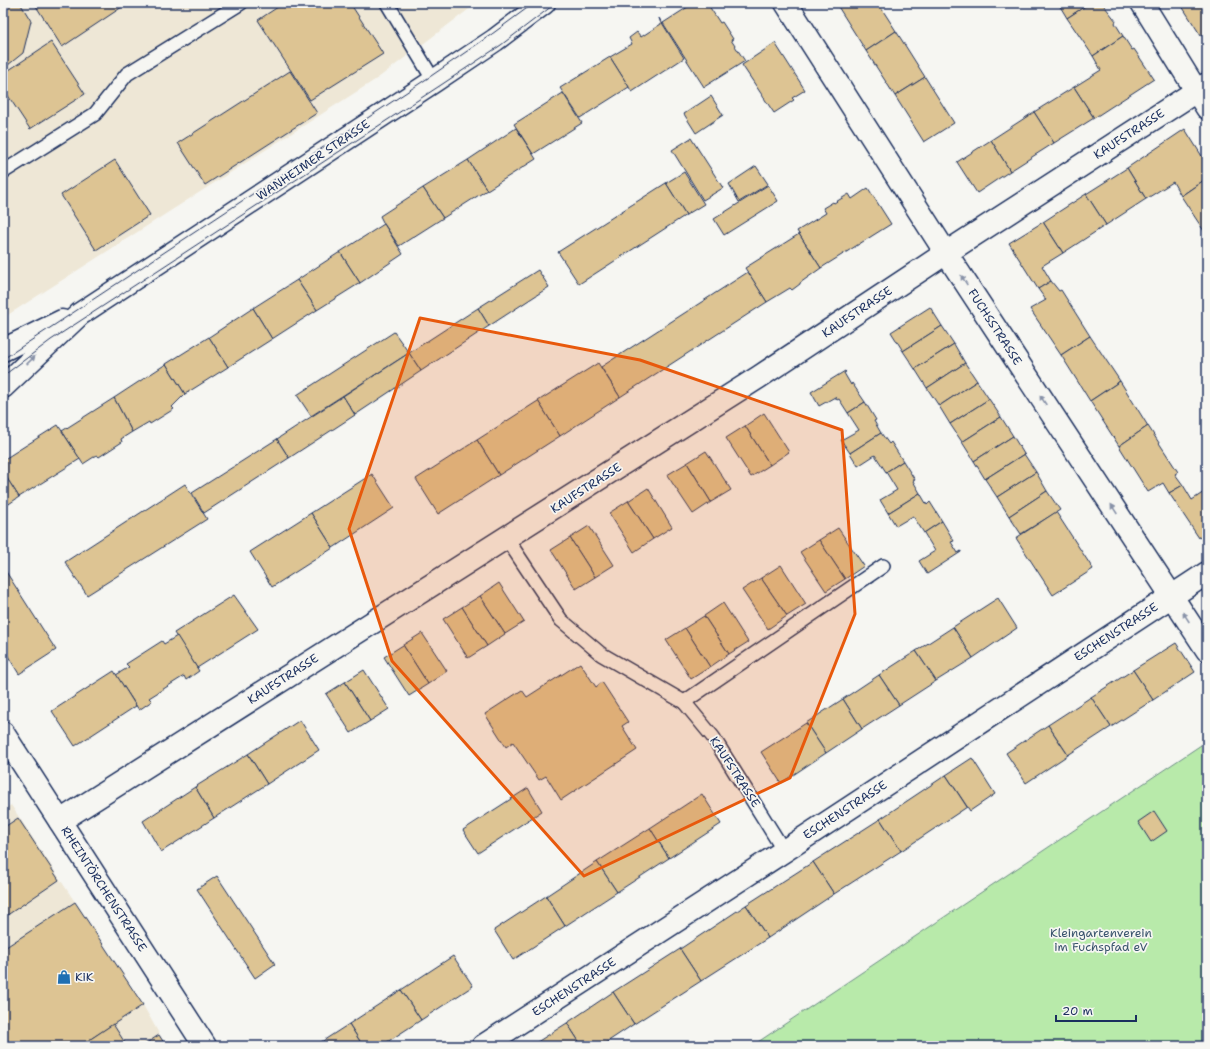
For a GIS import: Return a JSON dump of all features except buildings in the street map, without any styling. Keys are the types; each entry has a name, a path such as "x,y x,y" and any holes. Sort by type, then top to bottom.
{"street":[{"name":"WANHEIMER STRASSE","path":"3,387 80,314 434,81 494,40 544,3"},
{"name":"FUCHSSTRASSE","path":"786,3 946,253 1207,650"},
{"path":"1142,3 1203,94"},
{"name":"KAUFSTRASSE","path":"60,821 452,571 507,539 759,377 946,253 1203,94"},
{"name":"WANHEIMER STRASSE","path":"3,350 51,326 80,314"},
{"name":"ESCHENSTRASSE","path":"483,1046 784,851 1207,573"},
{"name":"RHEINTÖRCHENSTRASSE","path":"3,733 205,1046"}],"lane":[{"path":"3,172 95,114 127,74 241,3"},
{"path":"387,3 434,81"},
{"name":"KAUFSTRASSE","path":"507,539 562,620 601,654 684,702 713,737 784,851"},
{"path":"684,702 883,566"}],"highlighted area":[{"path":"420,318 640,360 842,430 855,614 790,778 584,876 392,661 349,529"}],"shaded area":[{"path":"3,3 477,3 378,78 3,318"},
{"name":"KiK","path":"11,805 143,1005 166,1046 3,1046 3,810"}],"green space":[{"name":"Kleingartenverein im Fuchspfad eV","path":"1207,741 1207,1046 752,1046"}],"tram line":[{"path":"3,359 431,76 534,3"},
{"path":"3,376 51,340 501,45 556,3"}],"place":[{"name":"KiK","path":"64,977"}]}
